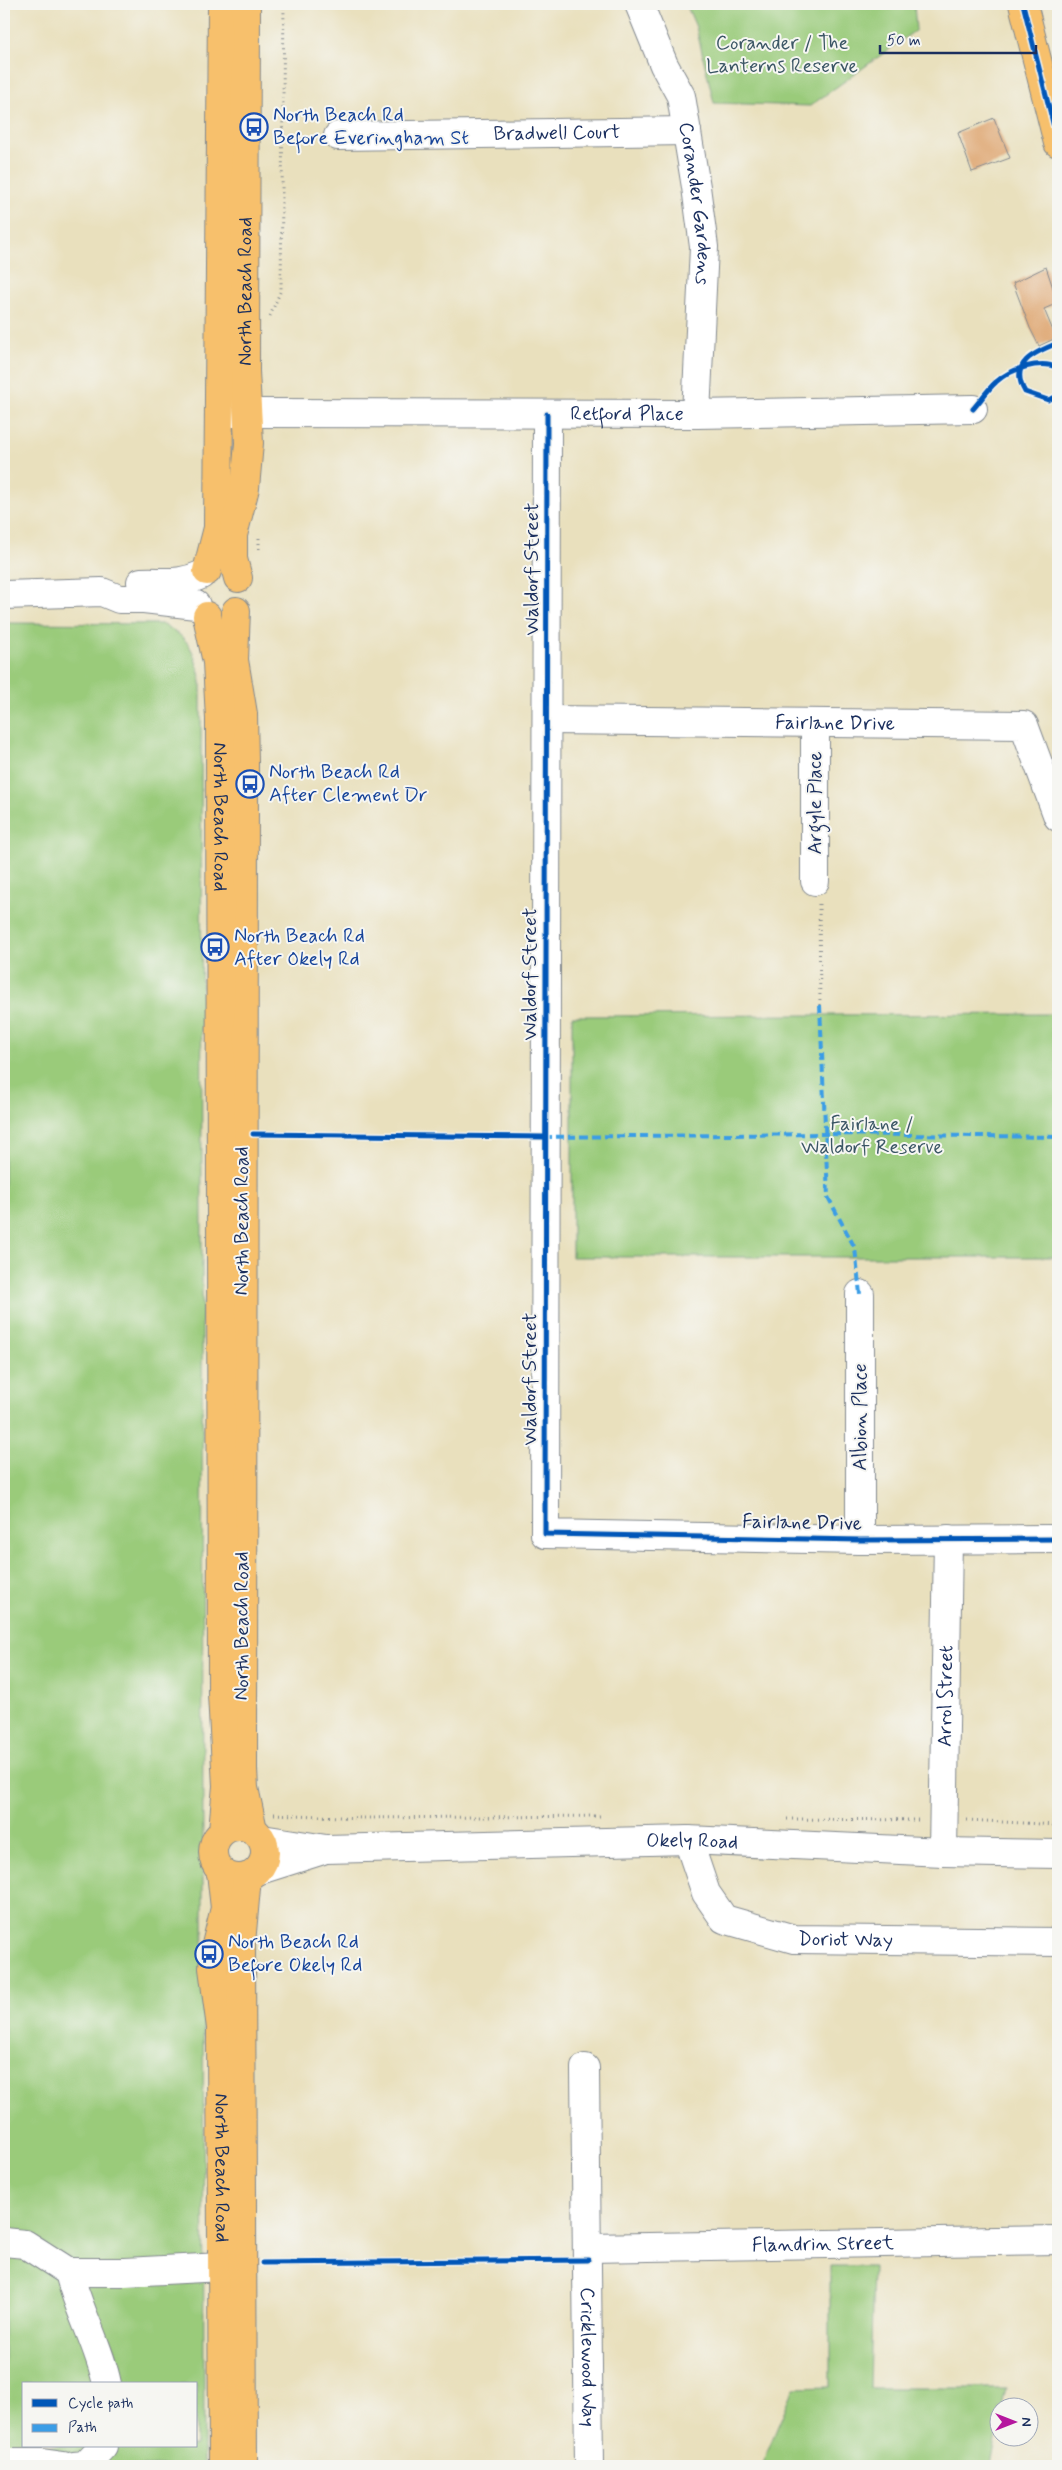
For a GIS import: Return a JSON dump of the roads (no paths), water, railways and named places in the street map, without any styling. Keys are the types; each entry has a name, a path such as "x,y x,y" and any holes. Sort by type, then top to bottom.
{"main road":[{"name":"North Beach Road","path":"204,573 218,528 222,4"},
{"name":"North Beach Road","path":"238,578 233,559 233,535 245,488 248,413 245,371 246,4"},
{"path":"1023,4 1058,143"},
{"path":"224,569 238,578 242,584 243,599 236,611 222,618 202,611 194,590 204,573 224,569"},
{"name":"North Beach Road","path":"202,611 217,662 220,719 222,1694 227,1786 223,1830"},
{"name":"North Beach Road","path":"236,611 234,660 243,714 244,763 243,1768 244,1788 261,1827"},
{"path":"238,1825 261,1827 265,1856 252,1874 234,1878 221,1872 213,1859 212,1851 214,1843 223,1830 238,1825"},
{"name":"North Beach Road","path":"221,1872 225,1908 220,1938 214,1953 213,1968 221,2028 223,2466"},
{"name":"North Beach Road","path":"243,2466 241,1943 252,1874"}],"street":[{"name":"Corander Gardens","path":"639,4 664,65 681,96 704,247 696,414"},
{"name":"Bradwell Court","path":"338,136 687,131"},
{"name":"Retford Place","path":"220,413 696,414 973,409"},
{"name":"Waldorf Street","path":"545,1534 544,1137 547,414"},
{"path":"102,592 118,583 174,584 188,582 204,573"},
{"path":"4,595 102,592 119,599 151,600 202,611"},
{"name":"Fairlane Drive","path":"547,720 815,724 1024,724 1058,816"},
{"name":"Argyle Place","path":"815,724 815,881"},
{"name":"Albion Place","path":"860,1294 860,1540"},
{"name":"Fairlane Drive","path":"545,1534 860,1540 1058,1539"},
{"name":"Arrol Street","path":"943,1852 948,1539"},
{"name":"Okely Road","path":"261,1827 326,1850"},
{"name":"Okely Road","path":"252,1874 326,1850 688,1840 943,1852 1058,1854"},
{"name":"Doriot Way","path":"688,1840 706,1894 724,1919 794,1939 1058,1942"},
{"name":"Cricklewood Way","path":"585,2068 589,2466"},
{"name":"Flandrin Street","path":"588,2248 1058,2240"},
{"path":"4,2242 25,2244 69,2272 125,2272 222,2267"},
{"path":"69,2272 78,2305 102,2358 107,2382"},
{"path":"74,2466 85,2465 101,2448"},
{"path":"4,2463 42,2463 64,2466"}],"place":[{"name":"North Beach Rd Before Everingham St","path":"254,127"},
{"name":"North Beach Rd After Clement Dr","path":"250,784"},
{"name":"North Beach Rd After Okely Rd","path":"215,947"},
{"name":"North Beach Rd Before Okely Rd","path":"209,1954"}],"park label":[{"name":"Corander / The Lanterns Reserve","path":"782,54"},
{"name":"Fairlane / Waldorf Reserve","path":"872,1136"}]}
